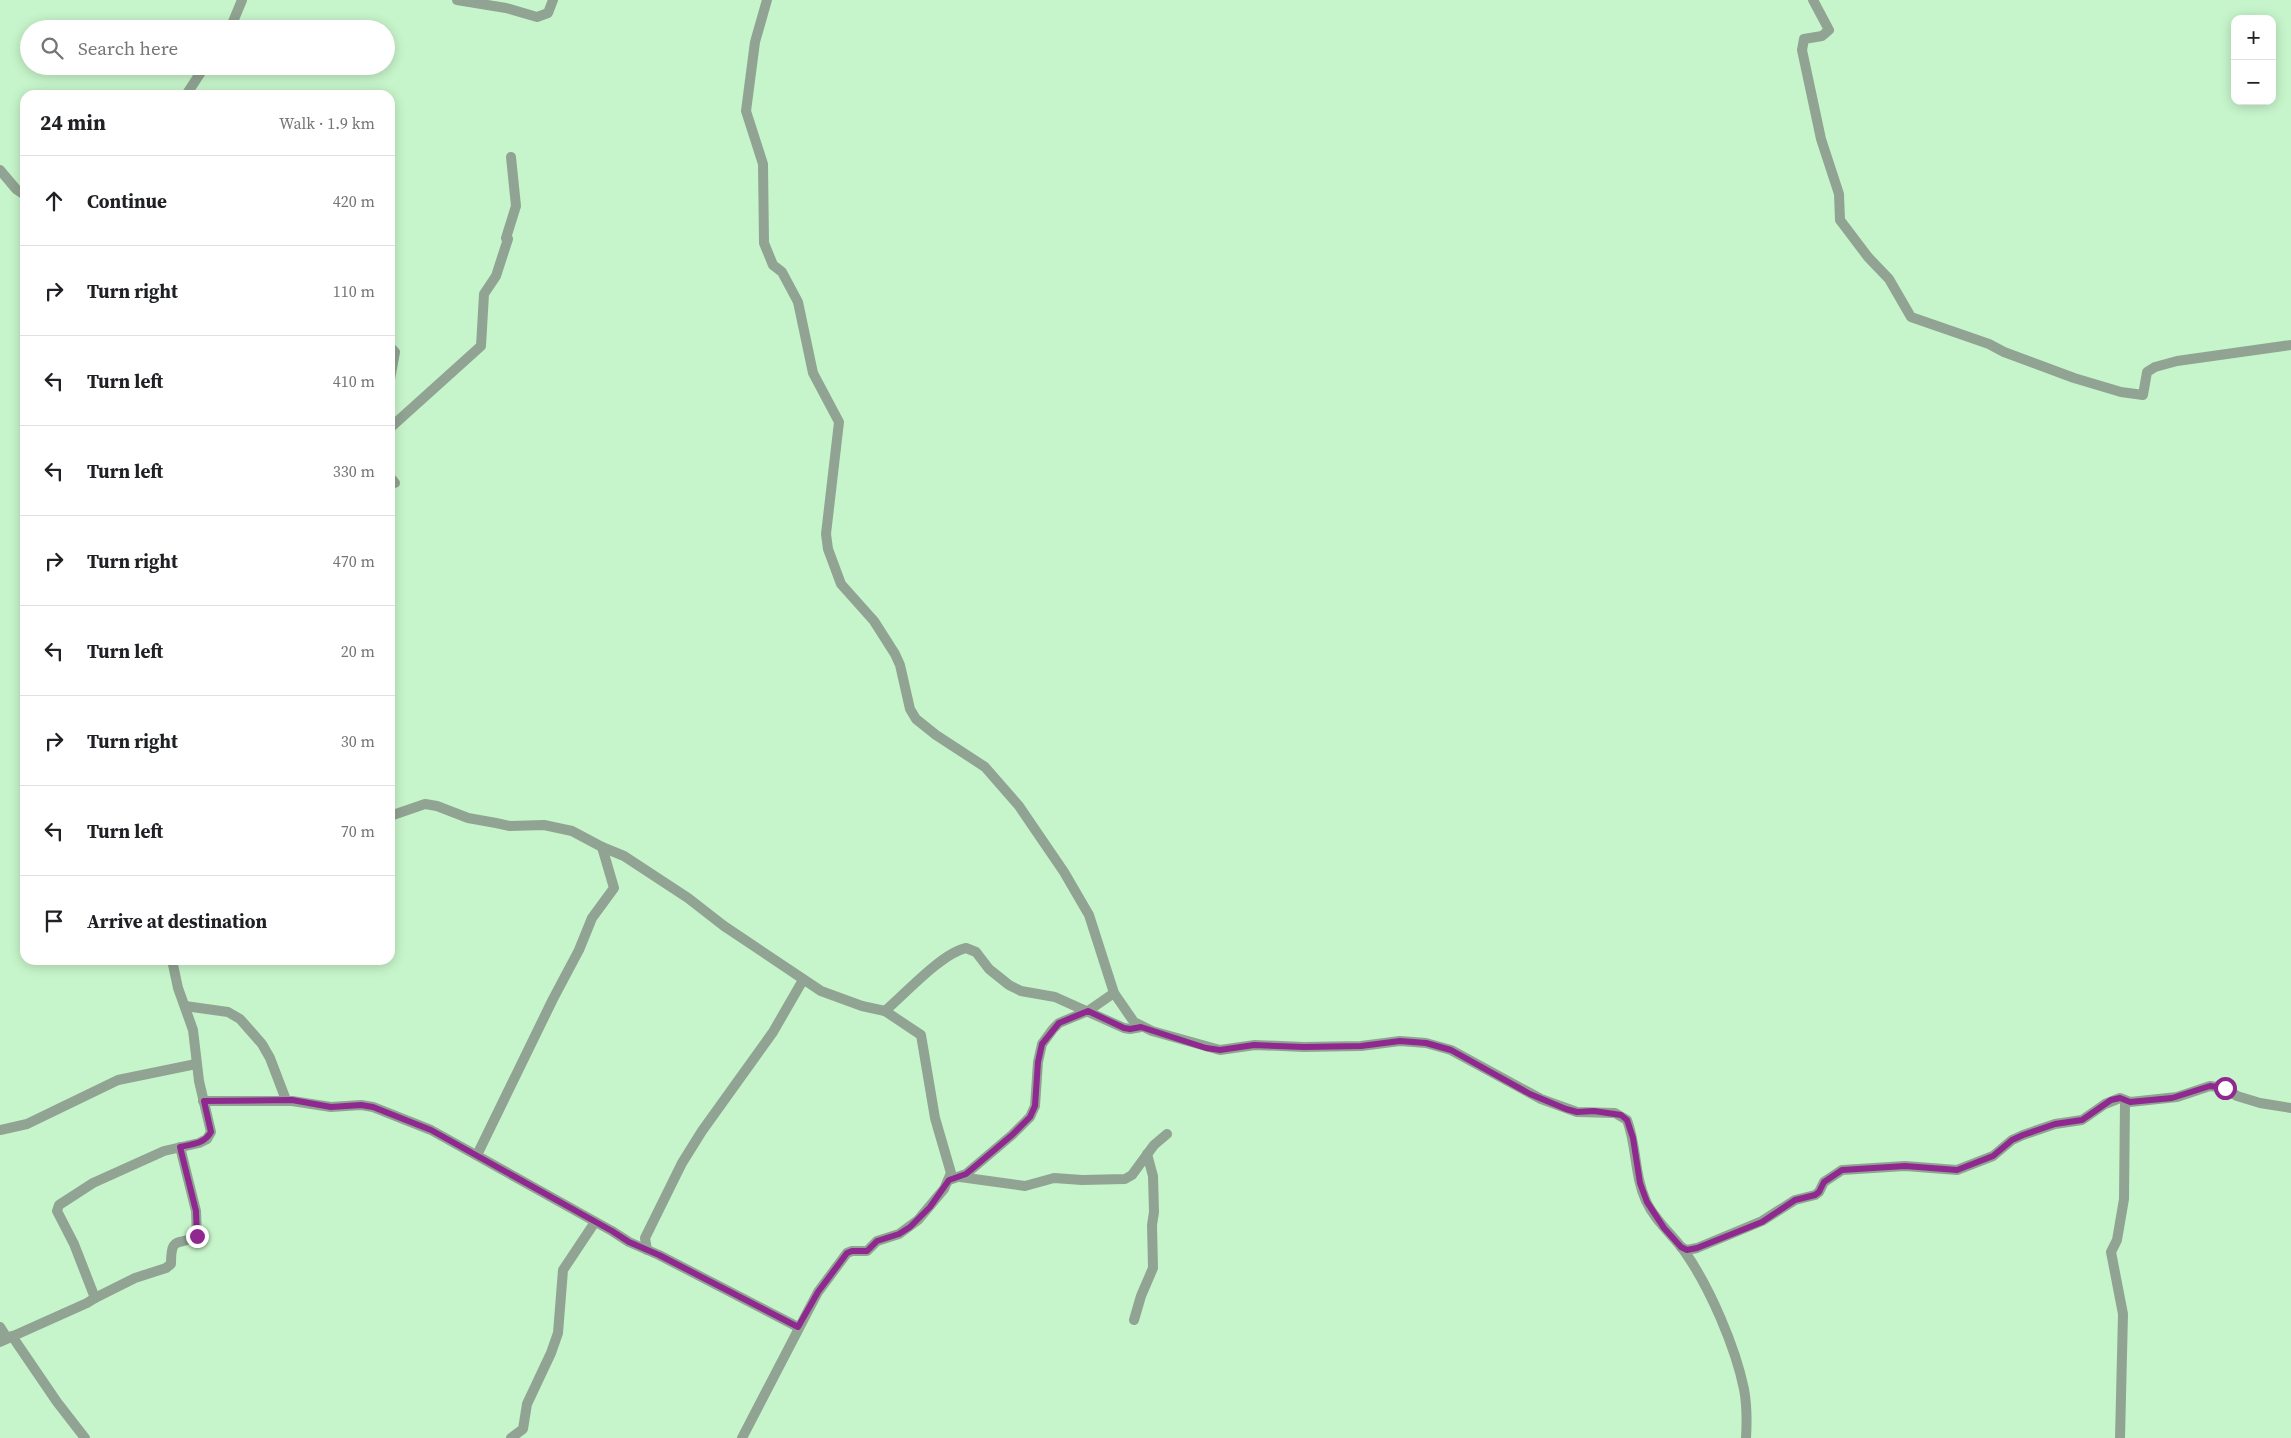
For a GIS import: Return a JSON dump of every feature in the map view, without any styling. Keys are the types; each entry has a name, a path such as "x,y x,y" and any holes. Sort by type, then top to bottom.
{"street":[{"path":"234,20 242,0"},
{"path":"457,0 506,8 537,16 548,13 553,0"},
{"path":"767,0 755,42 746,112 763,164 764,243 773,265 782,272 798,302 812,373 839,422 826,534 828,549 841,584 874,621 895,654 900,665 910,709 916,719 936,735 985,767 1019,806 1064,872 1089,915 1114,993 1125,1011 1141,1027 1206,1048 1220,1050 1254,1045 1304,1047 1361,1046 1400,1041 1426,1043 1451,1050 1535,1097 1566,1109 1577,1112 1594,1111 1621,1115 1627,1120 1633,1138 1640,1183 1647,1202 1664,1228 1681,1247 1713,1302 1738,1365 1747,1410 1746,1438"},
{"path":"1814,0 1829,30 1822,36 1804,39 1802,50 1821,139 1839,194 1840,220 1868,257 1889,279 1911,318 1989,344 2004,352 2074,378 2121,392 2143,395 2148,372 2154,367 2177,361 2291,345"},
{"path":"189,90 199,75"},
{"path":"395,423 481,346 484,294 498,270 506,250 508,239 506,238 516,206 511,157"},
{"path":"0,170 20,192"},
{"path":"395,814 425,804 437,806 468,818 496,824 510,826 544,825 563,829 584,837 624,856 688,898 724,926 821,991 841,999 885,1011 917,1031 923,1041 925,1065 936,1118 951,1170 949,1180 930,1207 910,1227 899,1234 877,1241 867,1251 852,1251 843,1257 837,1269 818,1292 798,1327 742,1438"},
{"path":"477,1156 553,999 579,950 592,918 614,888 602,847"},
{"path":"885,1011 928,972 955,952 966,948 976,952 990,969 1009,986 1021,991 1055,997 1124,1028 1141,1027"},
{"path":"95,1298 74,1244 57,1211 59,1205 93,1183 142,1160 180,1147 199,1143 207,1139 211,1132 196,1064 193,1030 178,988 173,965"},
{"path":"635,1245 645,1238 687,1155 773,1032 803,980"},
{"path":"960,1177 1012,1135 1030,1117 1035,1106 1038,1062 1042,1044 1059,1023 1088,1011 1114,993"},
{"path":"185,1006 228,1012 240,1019 262,1044 270,1058 286,1100"},
{"path":"0,1130 27,1124 118,1080 196,1064"},
{"path":"1681,1247 1687,1250 1697,1248 1762,1222 1795,1200 1815,1195 1819,1192 1824,1182 1842,1170 1905,1166 1957,1170 1993,1156 2012,1140 2023,1135 2055,1124 2082,1120 2111,1100 2120,1098 2125,1101 2177,1098 2210,1086 2225,1088 2237,1096 2260,1103 2291,1108"},
{"path":"204,1101 286,1100 331,1107 361,1105 373,1107 431,1130 635,1245 798,1327"},
{"path":"2120,1438 2123,1314 2112,1252 2117,1240 2124,1199 2125,1101"},
{"path":"949,1180 960,1177 1025,1186 1054,1178 1082,1180 1125,1179 1135,1172 1147,1154 1167,1134"},
{"path":"7,1338 88,1303 135,1278 166,1268 170,1264 171,1249 174,1244 197,1236 196,1211 180,1147"},
{"path":"1134,1320 1141,1296 1153,1268 1153,1176 1147,1154"},
{"path":"511,1438 523,1429 527,1404 556,1340 562,1301 563,1270 594,1222"},
{"path":"645,1238 647,1250"},
{"path":"0,1327 85,1438"}],"route":[{"path":"197,1236 196,1211 180,1147 199,1143 207,1139 211,1132 204,1101 292,1100 331,1107 361,1105 373,1107 431,1130 629,1242 659,1255 798,1327 818,1292 837,1269 847,1253 867,1251 877,1241 899,1234 910,1227 930,1207 949,1180 966,1174 1030,1117 1035,1106 1038,1062 1042,1044 1059,1023 1088,1011 1124,1028 1141,1027 1206,1048 1220,1050 1254,1045 1304,1047 1361,1046 1400,1041 1426,1043 1451,1050 1530,1094 1566,1109 1577,1112 1594,1111 1621,1115 1627,1120 1633,1138 1640,1183 1647,1202 1664,1228 1681,1247 1687,1250 1710,1244 1762,1222 1795,1200 1815,1195 1819,1192 1824,1182 1842,1170 1905,1166 1957,1170 1993,1156 2012,1140 2023,1135 2055,1124 2082,1120 2088,1114 2111,1100 2124,1098 2125,1101 2130,1102 2172,1098 2184,1096 2196,1089 2210,1086 2225,1088"}]}
